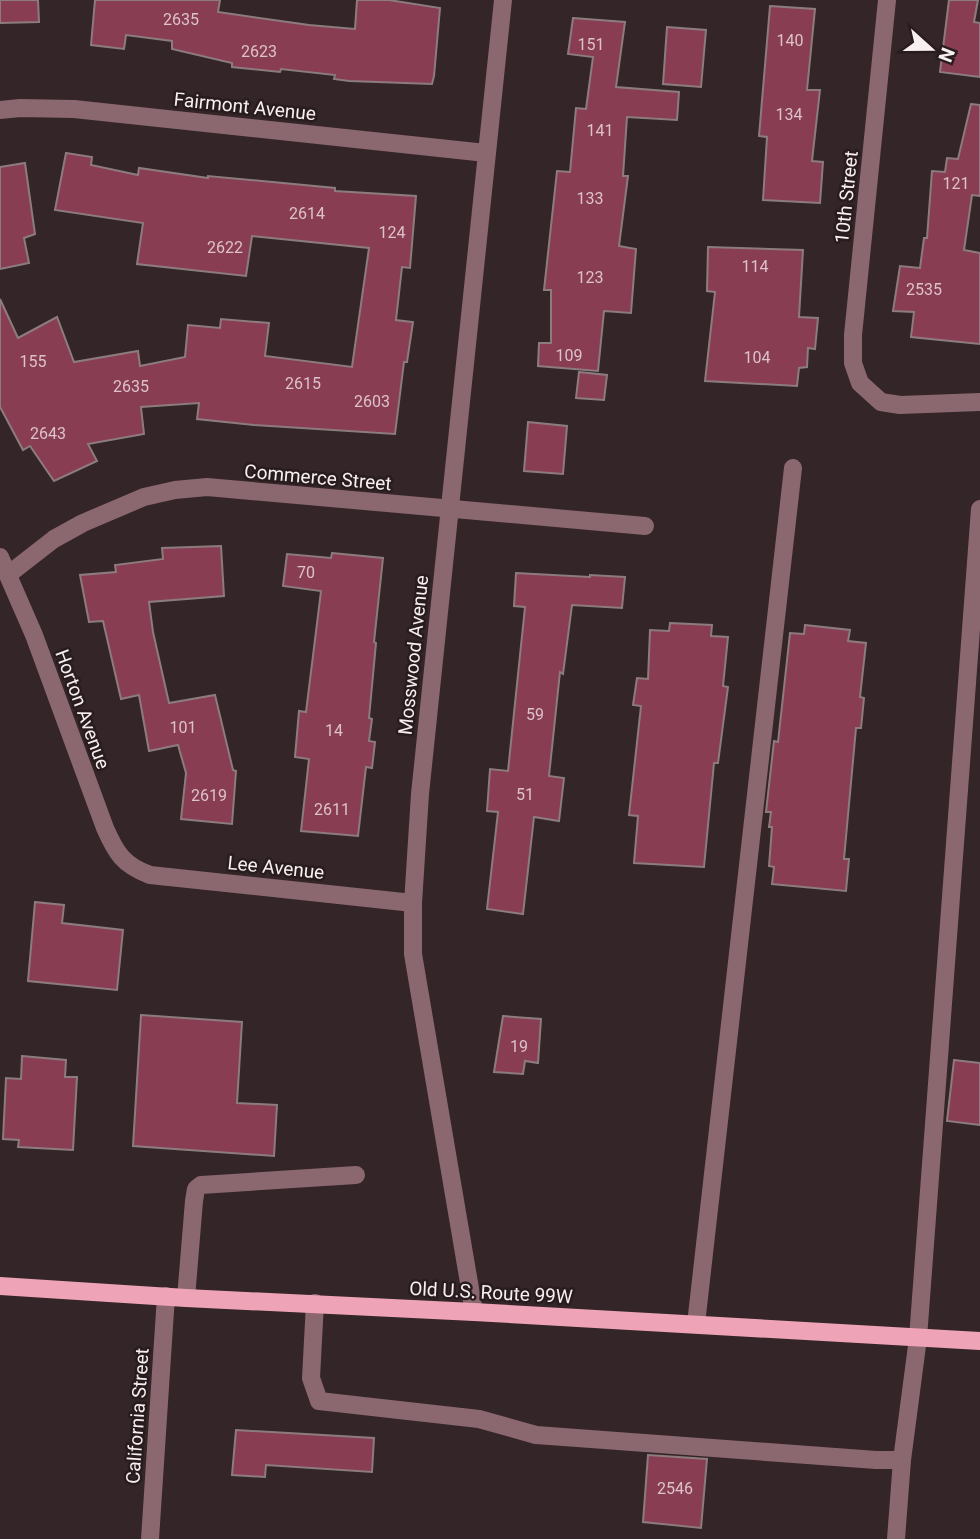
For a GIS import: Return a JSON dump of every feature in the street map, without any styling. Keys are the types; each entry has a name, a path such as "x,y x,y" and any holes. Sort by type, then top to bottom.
{"main road":[{"name":"Old U.S. Route 99W","path":"0,1286 980,1341"}],"street":[{"name":"Mosswood Avenue","path":"474,1311 413,954 413,903 420,794 448,510 503,0"},
{"name":"10th Street","path":"887,0 853,335 853,363 860,383 881,402 900,405 980,402"},
{"name":"Fairmont Avenue","path":"0,110 74,109 486,153"},
{"path":"696,1324 793,468"},
{"name":"Commerce Street","path":"9,575 54,539 83,523 144,498 175,490 207,487 645,526"},
{"path":"896,1539 902,1460 918,1338 975,653 980,509"},
{"name":"Horton Avenue","path":"0,557 34,635 105,828 116,852 135,869"},
{"name":"Lee Avenue","path":"135,869 150,875 413,903"},
{"path":"187,1298 196,1189 201,1185 356,1175"},
{"name":"California Street","path":"150,1539 166,1296"},
{"path":"315,1303 311,1378 318,1401 480,1419 536,1434 902,1460"}],"building":[{"path":"0,0 38,0 39,22 0,23"},
{"path":"95,0 220,0 218,12 355,29 357,0 389,0 440,8 434,76 432,84 349,81 334,79 335,75 232,67 232,63 172,49 172,41 126,35 124,49 91,45"},
{"path":"949,0 978,0 974,22 980,23 980,77 940,72"},
{"path":"770,6 815,9 807,90 820,90 812,161 823,162 820,203 763,200 767,137 759,136"},
{"path":"573,18 625,22 616,87 679,92 677,120 627,117 623,176 628,176 619,246 636,249 631,313 604,311 598,371 538,366 539,343 551,343 551,290 544,290 557,171 570,172 576,108 586,109 593,57 568,54"},
{"path":"667,27 706,30 701,87 663,84"},
{"path":"971,104 980,105 980,196 972,195 964,250 980,253 980,344 911,337 914,312 893,311 900,266 920,268 924,238 927,238 932,171 945,172 947,158 958,159"},
{"path":"66,153 92,157 91,165 138,175 139,168 208,178 335,188 335,191 416,196 410,268 402,267 396,320 413,322 407,362 404,362 395,434 197,419 199,403 141,407 144,434 88,444 97,461 54,481 30,446 23,450 0,407 0,299 18,338 57,317 74,362 138,351 140,366 185,357 188,325 220,328 221,319 269,323 265,356 352,367 369,248 252,236 246,276 137,264 143,223 55,210"},
{"path":"25,163 35,234 24,238 29,263 0,269 0,167"},
{"path":"708,247 803,250 799,317 818,318 815,349 808,348 807,367 799,368 797,386 705,381 715,292 707,291"},
{"path":"579,372 607,375 604,400 576,398"},
{"path":"528,422 567,426 563,474 524,471"},
{"path":"221,546 224,596 149,602 169,703 215,695 233,770 236,771 232,824 181,819 186,773 178,745 149,751 139,695 121,699 103,621 89,622 80,575 116,572 115,565 163,559 162,548"},
{"path":"332,553 383,558 369,718 372,719 369,741 375,742 372,768 366,767 358,836 301,831 309,759 295,757 299,711 306,712 321,591 283,586 287,554 331,558"},
{"path":"516,573 625,577 622,608 572,605 563,674 560,672 549,776 564,778 559,821 534,817 523,914 487,909 498,812 487,811 490,769 508,771 525,607 514,606"},
{"path":"670,623 712,625 711,636 728,637 723,686 728,687 718,763 714,763 704,867 634,863 638,816 629,815 641,706 633,705 637,678 648,679 650,630 669,631"},
{"path":"805,625 850,630 848,641 866,643 860,697 864,698 861,728 856,728 844,859 849,859 846,891 772,884 774,867 769,866 772,827 769,827 771,812 766,812 774,741 778,742 790,633 804,634"},
{"path":"35,902 64,905 62,923 123,930 117,990 28,981"},
{"path":"141,1015 242,1022 237,1103 277,1105 274,1156 133,1146"},
{"path":"503,1016 541,1019 538,1063 525,1061 523,1074 494,1072"},
{"path":"22,1056 66,1060 65,1077 77,1077 73,1150 18,1147 19,1140 3,1139 6,1078 21,1079"},
{"path":"954,1060 980,1063 980,1125 947,1121"},
{"path":"236,1430 374,1438 372,1472 266,1465 265,1477 232,1475"},
{"path":"648,1455 707,1459 701,1528 643,1522"}]}
